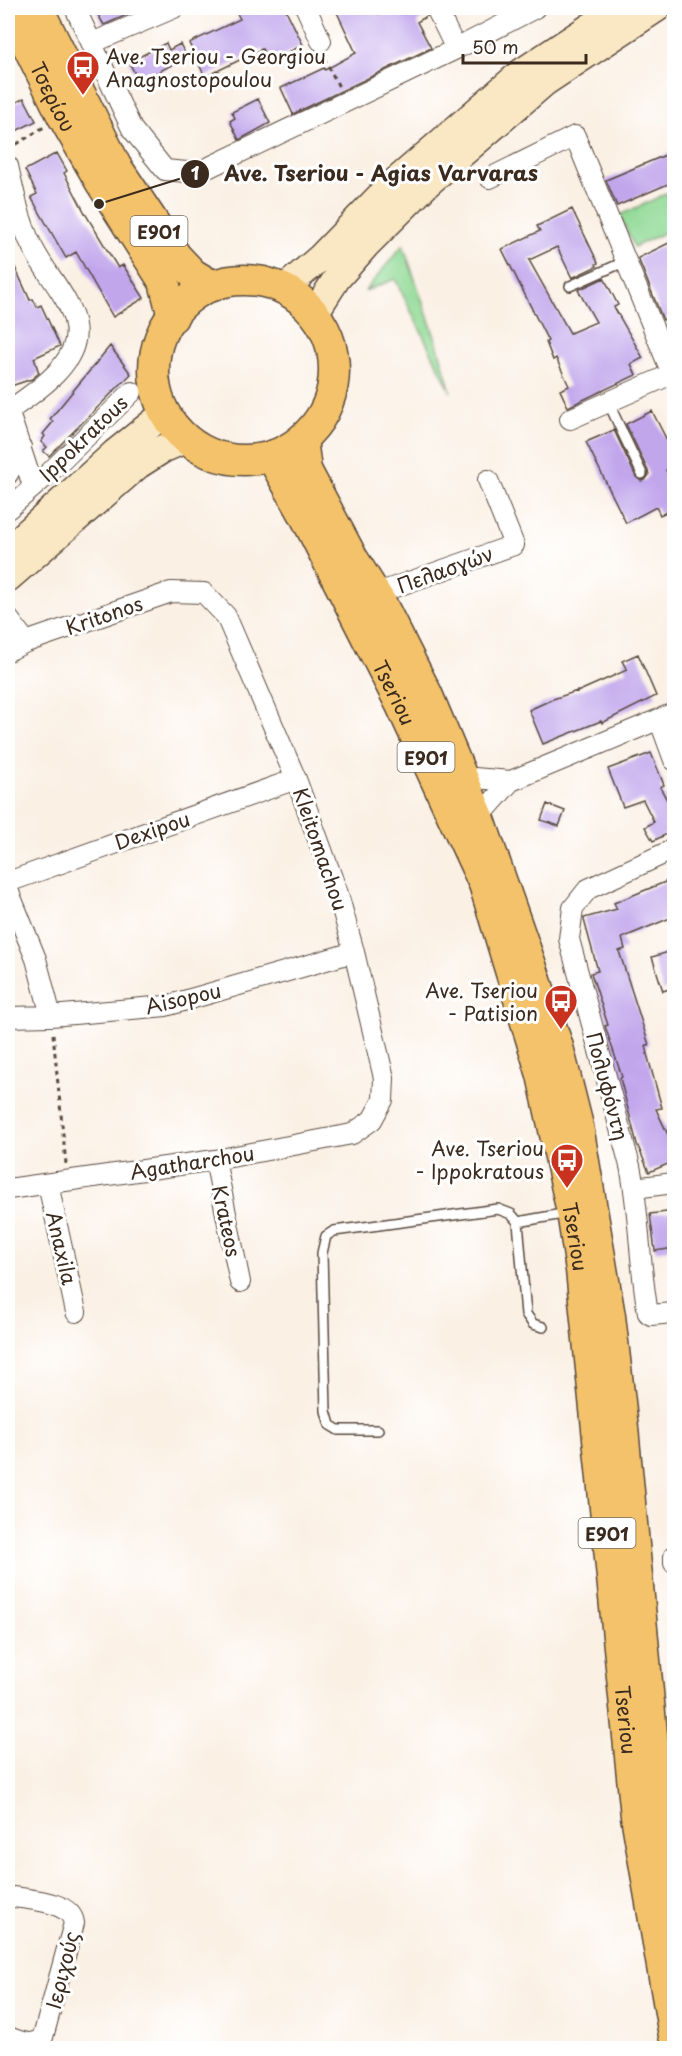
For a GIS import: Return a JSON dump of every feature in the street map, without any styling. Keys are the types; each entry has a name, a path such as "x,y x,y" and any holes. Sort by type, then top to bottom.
{"main road":[{"name":"Τσερίου","path":"9,8 62,115 101,183 164,282 172,317"},
{"name":"Τσερίου","path":"38,8 116,166 176,256 193,274 213,286"},
{"path":"284,289 321,257 388,188 522,72 619,8"},
{"path":"314,314 337,278 428,183 545,82 657,8"},
{"path":"236,281 253,281 284,289 314,314 324,328 332,350 335,373 331,396 321,417 302,439 288,449 271,456 241,460 212,454 186,439 174,427 165,413 156,390 154,366 159,342 172,317 186,302 213,286 236,281"},
{"path":"8,550 116,453 165,413"},
{"path":"8,578 138,465 162,449 186,439"},
{"name":"Tseriou","path":"302,439 306,470 427,694 479,817 558,1047 578,1126 610,1316 661,1829 675,1904"},
{"name":"Tseriou","path":"271,456 300,506 401,705 484,884 542,1075 572,1212 589,1347 636,1816 675,2036"}],"street":[{"path":"75,8 132,129 165,170 197,173 456,49 535,8"},
{"path":"92,44 174,8"},
{"path":"306,8 321,41"},
{"path":"436,8 456,49"},
{"path":"490,178 575,136 673,374 570,419"},
{"path":"8,166 25,232 37,257 69,308 75,324 76,340 69,354 47,384 8,410 33,486 58,505"},
{"name":"Ippokratous","path":"8,509 45,477 132,392"},
{"path":"8,474 21,447"},
{"name":"Πελασγών","path":"375,594 514,545 488,480"},
{"name":"Kritonos","path":"8,651 26,642 171,592 204,593"},
{"name":"Kleitomachou","path":"204,593 226,616 296,779 338,894 384,1078 383,1100 372,1120"},
{"path":"8,618 26,642"},
{"path":"479,817 511,781 667,716 675,760"},
{"path":"462,777 511,781"},
{"name":"Dexipou","path":"8,882 296,779"},
{"name":"Πολυφόντη","path":"675,849 588,889 573,908 569,939 634,1188 648,1313 651,1315 675,1313"},
{"path":"8,890 36,959 51,1016"},
{"name":"Aisopou","path":"8,1017 51,1016 166,1006 354,952"},
{"name":"Agatharchou","path":"8,1189 215,1160 352,1134 372,1120"},
{"name":"Krateos","path":"215,1160 240,1282"},
{"path":"634,1188 675,1183"},
{"name":"Anaxila","path":"48,1184 76,1312"},
{"path":"674,1556 675,1563"},
{"name":"Ιεριχούς","path":"8,1896 61,1906 67,1909 74,1918 46,2030 38,2042 17,2040"}],"lane":[{"path":"570,286 626,261"},
{"path":"608,402 642,474"},
{"path":"378,1430 338,1430 330,1425 326,1411 322,1253 326,1236 334,1231 498,1209 511,1214 518,1222 526,1314 533,1324 543,1327"},
{"path":"518,1222 572,1212"}],"path":[{"path":"321,41 319,50 347,101"},
{"path":"8,150 62,115"},
{"path":"51,1016 68,1181"}],"green space":[{"path":"674,190 674,228 634,247 620,215"},
{"path":"403,245 437,343 451,392 395,279 365,291"}],"building":[{"path":"94,8 126,8 129,14 104,25"},
{"path":"234,8 285,8 303,45 269,62 262,49 205,77 189,43 240,19"},
{"path":"335,8 375,8 378,14 389,8 424,8 427,16 417,22 431,48 293,114 281,88 324,68 325,70 356,53"},
{"path":"166,43 169,50 180,44 187,57 139,82 129,62"},
{"path":"24,98 36,121 8,135 8,107"},
{"path":"258,99 270,123 239,140 230,121 235,118 232,112"},
{"path":"675,151 675,181 617,206 606,180"},
{"path":"57,153 67,171 64,173 86,215 118,268 123,265 144,298 113,317 76,252 66,258 31,197 37,194 25,170"},
{"path":"572,209 598,263 597,266 572,278 557,247 529,260 570,333 596,322 578,290 604,278 618,305 614,307 643,358 631,364 636,375 568,407 560,390 569,386 556,358 553,360 546,342 548,341 502,249 540,231 537,226"},
{"path":"675,240 675,315 663,320 638,258"},
{"path":"8,252 30,300 33,299 37,307 41,305 60,346 34,358 39,373 32,379 8,387"},
{"path":"110,346 131,374 49,456 43,451 47,447 41,442 45,436 43,434 53,422 50,419"},
{"path":"652,411 675,456 675,466 666,470 675,486 675,508 660,515 656,507 626,523 586,442 614,430 636,477 641,481 645,480 649,475 648,471 626,424"},
{"path":"638,654 656,696 602,723 601,721 543,744 529,710 627,670 622,661"},
{"path":"651,753 664,785 660,787 675,815 675,830 653,841 645,827 654,822 643,800 623,807 608,769"},
{"path":"547,804 565,811 559,826 541,820"},
{"path":"670,880 675,891 675,916 622,938 625,949 619,951 649,1045 646,1045 647,1054 662,1108 656,1109 675,1150 675,1161 649,1172 637,1144 620,1078 622,1077 591,973 598,971 584,918 617,909 614,903"},
{"path":"675,950 675,987 663,991 652,957"},
{"path":"675,1211 675,1248 655,1251 650,1214"}],"place":[{"name":"Ave. Tseriou - Georgiou Anagnostopoulou","path":"83,96"},
{"name":"Ave. Tseriou - Agias Varvaras","path":"99,204"},
{"name":"Ave. Tseriou - Patision","path":"561,1030"},
{"name":"Ave. Tseriou - Ippokratous","path":"567,1189"}]}
